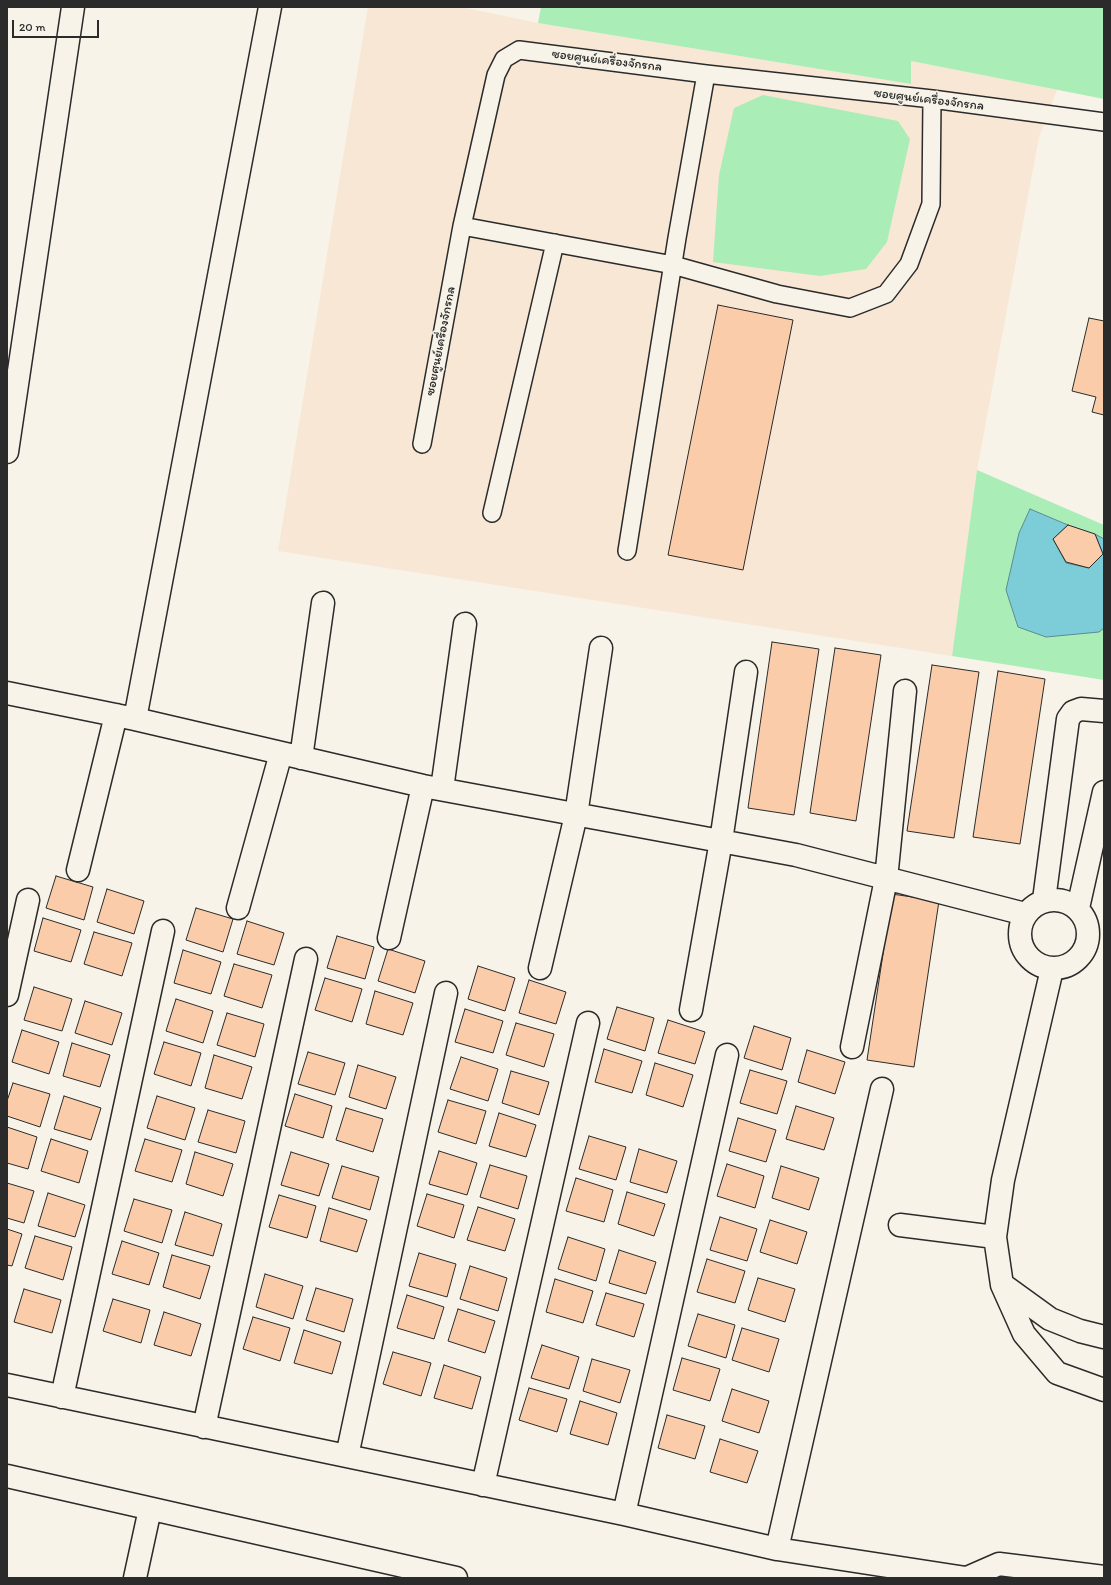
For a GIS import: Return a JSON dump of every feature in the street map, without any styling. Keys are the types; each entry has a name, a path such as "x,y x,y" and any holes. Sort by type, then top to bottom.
{"street":[{"path":"7,452 73,7"},
{"path":"78,870 126,717 270,7"},
{"path":"301,758 323,603"},
{"path":"389,938 433,788 465,624"},
{"path":"540,968 576,815 601,648"},
{"path":"691,1010 721,841 746,672"},
{"path":"852,1047 886,879 905,691"},
{"path":"7,693 126,717 433,788 796,855 1025,914"},
{"path":"1044,900 1068,719 1073,712 1081,709 1104,711"},
{"path":"238,908 281,753"},
{"path":"1078,908 1104,792"},
{"path":"1056,899 1068,902 1078,908 1085,918 1089,930 1088,942 1084,953 1075,962 1064,967 1052,969 1041,966 1031,959 1023,949 1020,938 1020,926 1025,914 1044,900 1056,899"},
{"path":"7,995 28,900"},
{"path":"62,1397 163,931"},
{"path":"204,1427 306,959"},
{"path":"1052,969 1003,1180 996,1237 1002,1285 1024,1334 1057,1373 1104,1390"},
{"path":"347,1456 446,993"},
{"path":"483,1485 588,1023"},
{"path":"624,1514 727,1055"},
{"path":"777,1549 882,1089"},
{"path":"900,1225 996,1237"},
{"path":"1002,1285 1050,1319 1080,1331 1104,1336"},
{"path":"7,1385 624,1514 777,1549 967,1578 999,1564 1104,1577"},
{"path":"7,1476 456,1578"},
{"path":"135,1578 150,1509"}],"lane":[{"name":"ซอยศูนย์เครื่องจักรกล","path":"422,444 462,226 496,76 504,59 519,50 706,74 932,99 1104,122"},
{"path":"627,551 673,265 706,74"},
{"path":"462,226 673,265 777,294 850,308 886,294 908,264 931,204 932,99"},
{"path":"492,513 556,243"}],"shaded area":[{"path":"368,7 461,7 538,23 911,84 911,61 1057,90 1039,137 977,470 952,656 278,551"}],"green space":[{"path":"541,7 1104,7 1104,99 911,61 911,84 538,23"},
{"path":"763,95 898,121 910,139 887,242 866,269 820,276 713,262 719,175 734,108"},
{"path":"977,470 1104,525 1104,680 952,656"}],"water":[{"path":"1030,509 1068,525 1053,539 1066,563 1089,568 1103,554 1095,534 1104,539 1104,628 1099,632 1046,637 1018,627 1006,590 1019,533"}],"building":[{"path":"718,305 793,320 743,570 668,555"},
{"path":"1089,318 1104,321 1104,415 1092,412 1096,397 1072,391"},
{"path":"1068,525 1095,534 1103,554 1089,568 1066,562 1053,539"},
{"path":"772,642 819,649 794,815 748,808"},
{"path":"835,648 881,655 856,821 810,813"},
{"path":"932,665 979,672 954,838 907,831"},
{"path":"998,671 1045,679 1020,844 973,837"},
{"path":"56,876 93,887 84,920 46,908"},
{"path":"107,889 144,901 134,934 97,922"},
{"path":"892,894 939,901 914,1067 867,1060"},
{"path":"196,908 233,919 223,952 186,940"},
{"path":"43,918 81,930 71,962 34,951"},
{"path":"247,921 284,933 274,965 237,954"},
{"path":"94,932 132,943 122,976 84,964"},
{"path":"337,936 374,947 365,979 327,968"},
{"path":"388,949 425,961 415,993 378,981"},
{"path":"183,950 221,962 211,994 174,983"},
{"path":"234,964 272,975 262,1008 224,996"},
{"path":"478,966 515,978 505,1011 468,999"},
{"path":"325,978 362,989 352,1022 315,1010"},
{"path":"529,980 566,992 556,1024 519,1013"},
{"path":"34,987 72,999 62,1031 24,1020"},
{"path":"375,991 413,1003 403,1035 366,1024"},
{"path":"176,999 213,1011 203,1043 166,1031"},
{"path":"85,1001 122,1013 112,1045 75,1033"},
{"path":"617,1007 654,1018 645,1051 607,1039"},
{"path":"465,1009 503,1021 493,1053 455,1042"},
{"path":"227,1013 264,1024 255,1057 217,1045"},
{"path":"668,1020 705,1032 695,1064 658,1053"},
{"path":"516,1023 554,1034 544,1067 506,1055"},
{"path":"754,1026 791,1038 782,1070 744,1058"},
{"path":"22,1030 59,1042 49,1074 12,1062"},
{"path":"164,1042 201,1053 191,1086 154,1074"},
{"path":"72,1043 110,1055 100,1087 63,1076"},
{"path":"604,1049 642,1061 632,1093 595,1082"},
{"path":"807,1050 845,1062 835,1094 798,1082"},
{"path":"308,1052 345,1063 335,1095 298,1084"},
{"path":"214,1055 252,1067 242,1099 205,1088"},
{"path":"461,1057 498,1069 488,1101 450,1089"},
{"path":"655,1063 693,1075 683,1107 646,1095"},
{"path":"358,1065 396,1077 386,1109 349,1097"},
{"path":"750,1070 787,1081 777,1114 740,1103"},
{"path":"511,1071 549,1082 539,1115 502,1103"},
{"path":"13,1083 50,1094 40,1127 7,1116 7,1101"},
{"path":"295,1094 332,1106 323,1138 285,1126"},
{"path":"64,1096 101,1108 91,1140 54,1129"},
{"path":"157,1096 195,1108 185,1140 147,1128"},
{"path":"448,1100 486,1111 476,1144 438,1132"},
{"path":"796,1106 834,1118 824,1150 786,1139"},
{"path":"346,1108 383,1119 373,1152 336,1140"},
{"path":"208,1110 245,1121 236,1153 198,1142"},
{"path":"499,1113 536,1125 526,1157 489,1146"},
{"path":"738,1118 776,1130 766,1162 729,1151"},
{"path":"7,1127 37,1137 28,1169 7,1163"},
{"path":"589,1136 626,1147 616,1180 579,1169"},
{"path":"51,1139 88,1151 79,1183 41,1171"},
{"path":"145,1139 182,1150 172,1182 135,1171"},
{"path":"639,1149 677,1161 667,1193 630,1182"},
{"path":"439,1151 477,1163 467,1195 429,1184"},
{"path":"195,1152 233,1164 223,1196 186,1184"},
{"path":"291,1152 329,1164 319,1196 281,1185"},
{"path":"727,1164 764,1176 755,1208 717,1196"},
{"path":"490,1165 527,1176 518,1209 480,1197"},
{"path":"342,1166 379,1177 370,1210 332,1198"},
{"path":"781,1166 819,1178 809,1210 772,1198"},
{"path":"576,1178 613,1190 604,1222 566,1211"},
{"path":"7,1183 34,1191 24,1223 7,1218"},
{"path":"627,1192 665,1204 654,1236 618,1224"},
{"path":"48,1193 85,1205 75,1237 38,1226"},
{"path":"427,1194 464,1205 454,1238 417,1226"},
{"path":"279,1195 316,1206 307,1238 269,1227"},
{"path":"134,1199 172,1210 162,1243 124,1231"},
{"path":"478,1207 515,1219 505,1251 467,1240"},
{"path":"329,1208 367,1220 357,1252 320,1241"},
{"path":"185,1212 222,1224 213,1256 175,1245"},
{"path":"720,1217 757,1229 747,1261 710,1250"},
{"path":"770,1220 807,1232 797,1264 760,1252"},
{"path":"7,1229 22,1234 12,1266 7,1265"},
{"path":"35,1236 72,1247 63,1280 25,1268"},
{"path":"568,1237 605,1249 596,1281 558,1269"},
{"path":"122,1241 159,1253 149,1285 112,1274"},
{"path":"619,1250 656,1262 646,1294 609,1283"},
{"path":"419,1253 456,1264 447,1297 409,1286"},
{"path":"172,1255 210,1266 200,1299 163,1287"},
{"path":"707,1259 745,1271 735,1303 697,1292"},
{"path":"470,1266 507,1278 498,1311 460,1299"},
{"path":"265,1274 303,1286 293,1319 256,1307"},
{"path":"758,1278 795,1289 785,1322 748,1310"},
{"path":"555,1279 593,1291 583,1323 546,1312"},
{"path":"316,1288 353,1299 344,1332 306,1320"},
{"path":"24,1289 61,1300 52,1333 14,1322"},
{"path":"606,1293 644,1304 634,1337 596,1325"},
{"path":"407,1295 444,1307 434,1339 397,1328"},
{"path":"113,1299 150,1310 141,1343 103,1331"},
{"path":"458,1309 495,1321 485,1353 448,1341"},
{"path":"164,1312 201,1324 191,1356 154,1345"},
{"path":"698,1314 735,1325 726,1358 688,1346"},
{"path":"253,1317 290,1328 280,1361 243,1349"},
{"path":"742,1328 779,1339 769,1372 732,1360"},
{"path":"304,1330 341,1342 332,1374 294,1363"},
{"path":"542,1345 579,1357 569,1389 531,1378"},
{"path":"393,1352 431,1363 421,1396 383,1384"},
{"path":"682,1358 720,1369 710,1401 673,1390"},
{"path":"592,1359 630,1370 620,1403 583,1391"},
{"path":"444,1365 481,1377 472,1409 434,1398"},
{"path":"529,1388 567,1399 557,1432 519,1420"},
{"path":"732,1389 769,1401 759,1433 722,1421"},
{"path":"580,1401 617,1413 608,1445 570,1434"},
{"path":"667,1415 705,1426 695,1459 658,1448"},
{"path":"720,1439 758,1451 747,1483 710,1472"}]}
